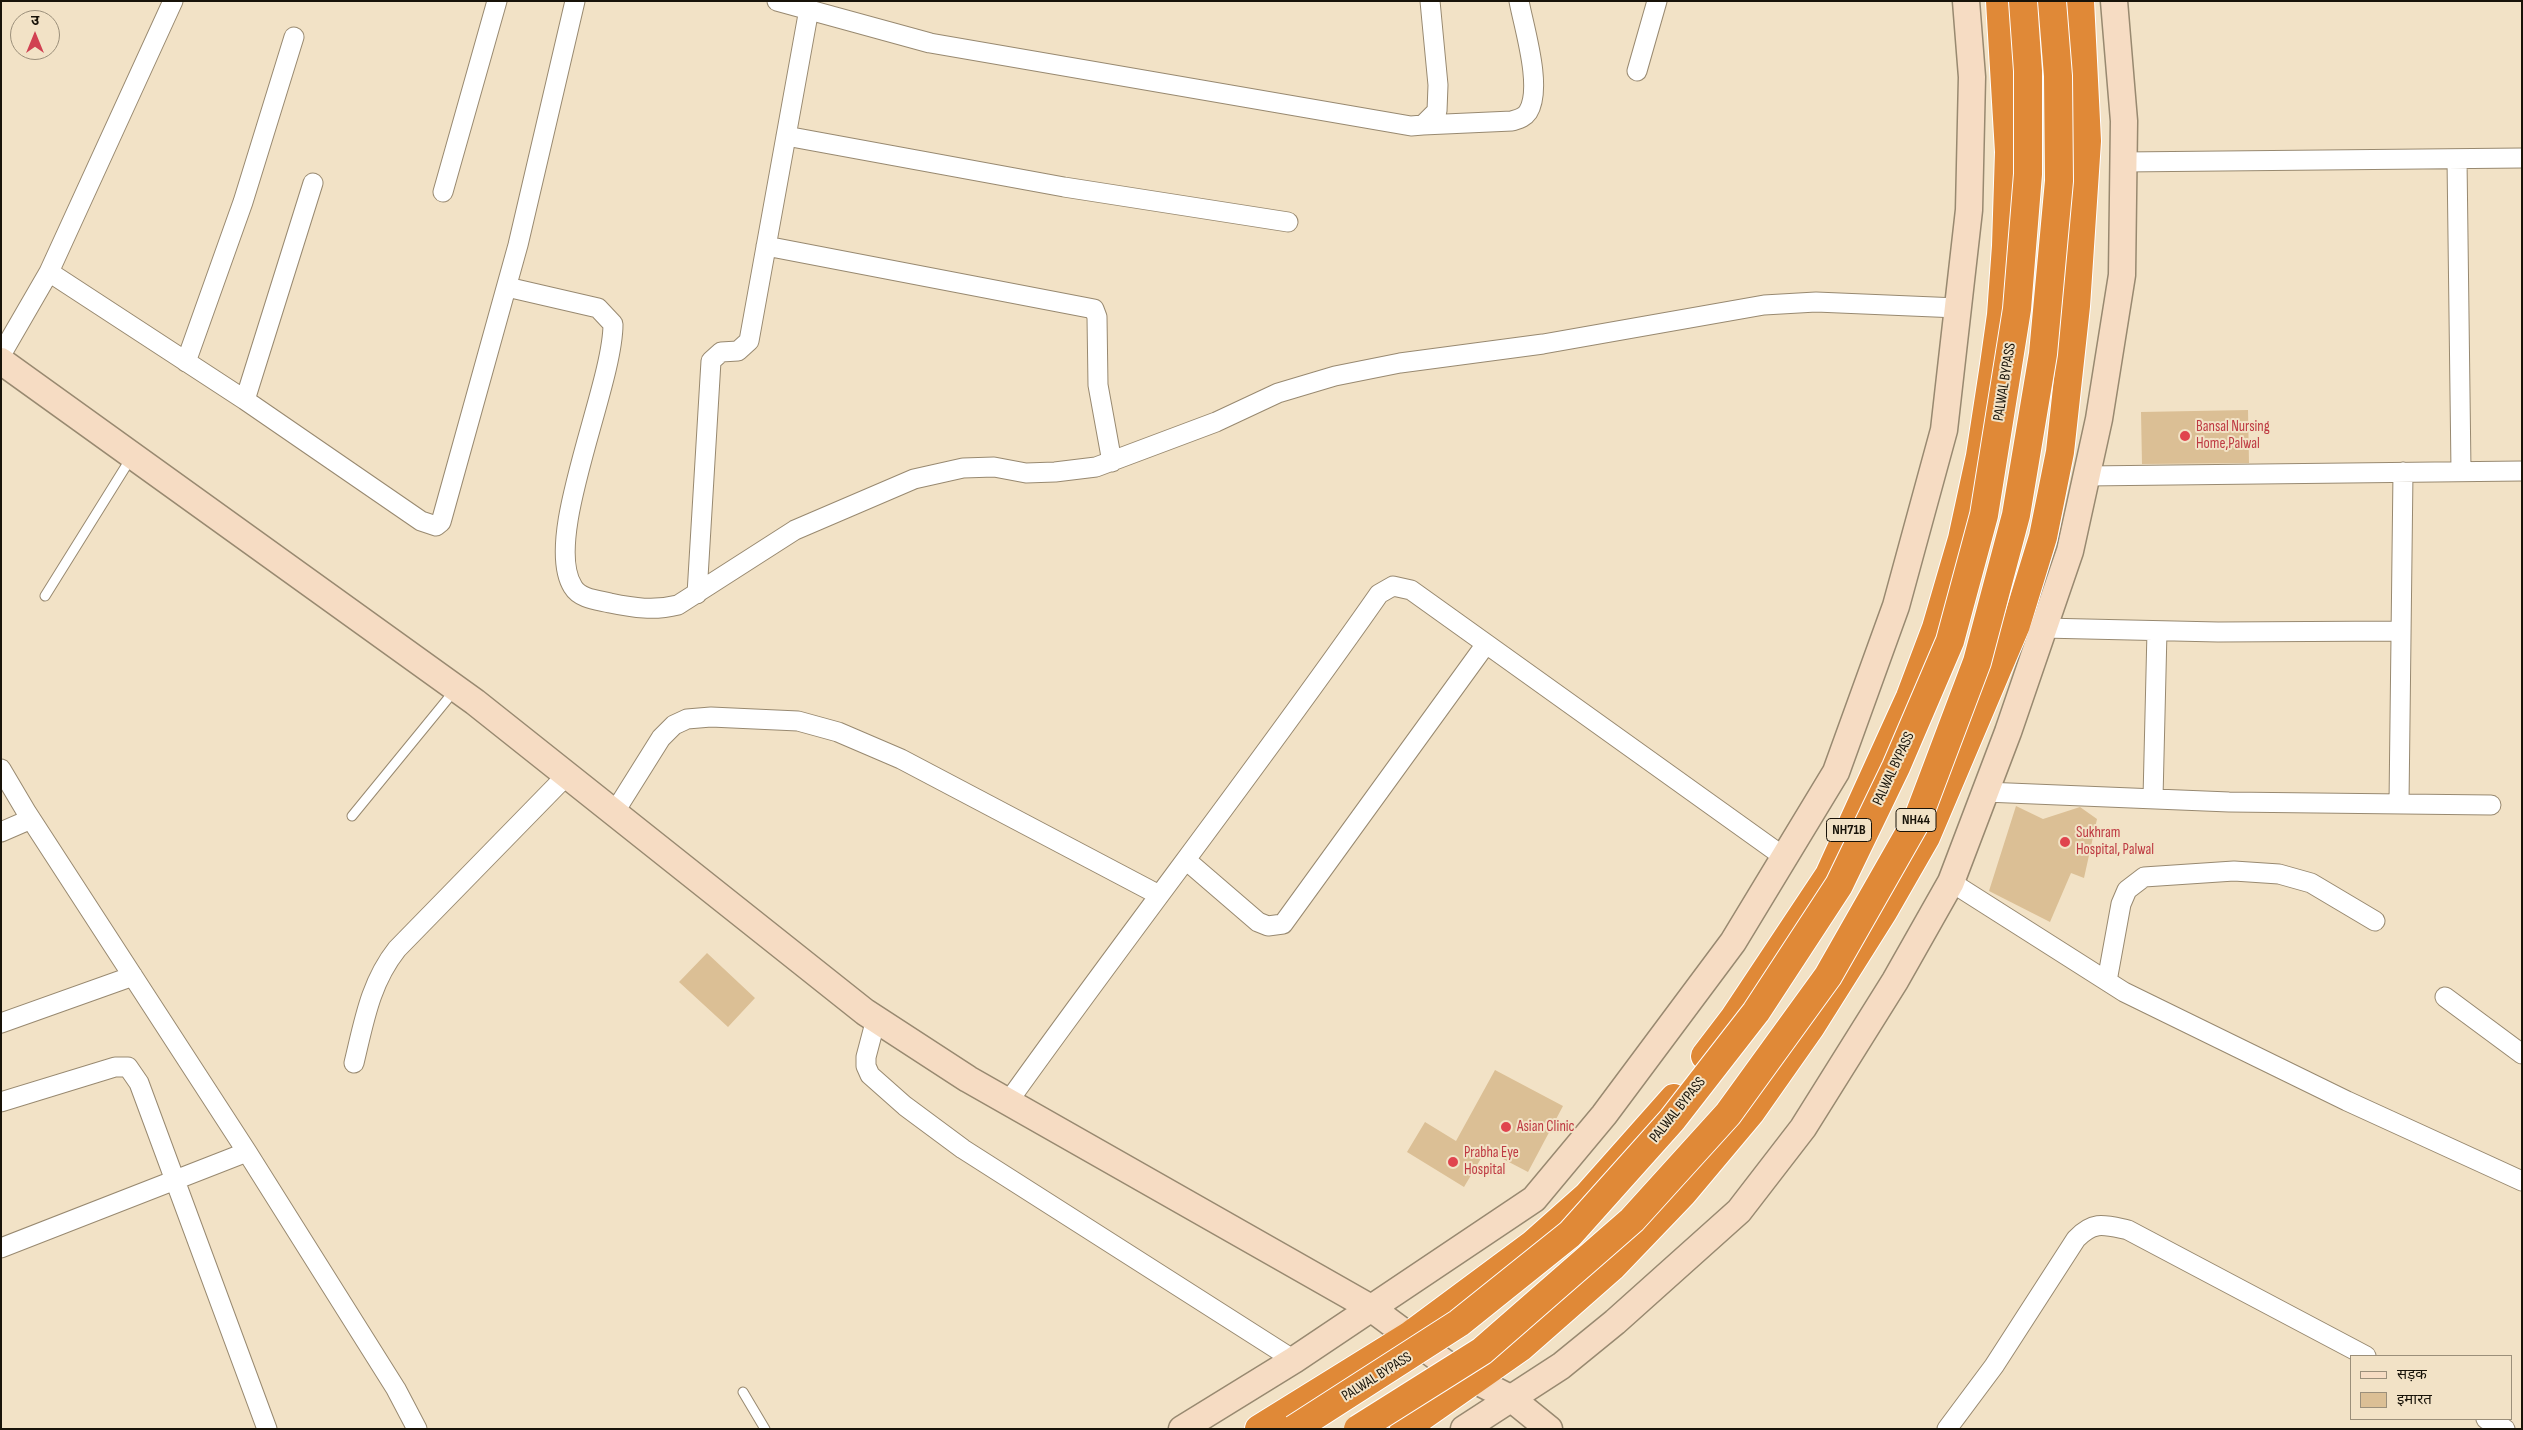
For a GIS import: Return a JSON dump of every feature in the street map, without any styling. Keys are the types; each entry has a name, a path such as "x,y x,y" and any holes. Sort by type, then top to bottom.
{"highway":[{"name":"NH71B","path":"1259,1429 1409,1336 1533,1244 1580,1202 1677,1095 1734,1018 1829,875 1910,697 1936,628 1962,539 1980,456 2001,315 2006,246 2009,152 2000,1"},
{"name":"PALWAL BYPASS","path":"1294,1429 1460,1323 1570,1234 1672,1120 1756,1012 1839,885 1896,767 1950,641 1984,516 2017,308 2028,174 2028,71 2023,1"},
{"name":"NH44","path":"1358,1429 1482,1351 1632,1220 1728,1114 1828,976 1918,818 1977,662 2016,516 2043,354 2059,181 2058,76 2052,1"},
{"path":"1404,1429 1521,1347 1612,1267 1683,1193 1745,1119 1810,1028 1883,912 1926,837 2016,625 2044,538 2060,452 2076,306 2088,141 2080,1"}],"street":[{"path":"1,355 50,272 173,1"},
{"path":"444,192 497,1"},
{"path":"50,272 245,400 421,521 436,526 444,516 507,287 575,1"},
{"path":"777,1 930,43 1401,125 1512,121 1523,117 1528,112 1532,96 1533,74 1519,1"},
{"path":"1424,125 1437,111 1438,85 1430,1"},
{"path":"1637,71 1657,1"},
{"path":"1182,1429 1294,1360 1534,1199 1604,1115 1733,942 1836,772 1896,606 1944,430 1969,210 1972,77 1966,1"},
{"path":"1464,1429 1561,1366 1615,1322 1739,1211 1803,1128 1895,981 1951,882 2044,628 2070,551 2099,418 2122,275 2124,121 2114,1"},
{"path":"697,594 711,362 721,352 738,351 749,341 809,9"},
{"path":"186,362 243,202 294,37"},
{"path":"786,136 1064,187 1288,222"},
{"path":"2124,162 2522,158"},
{"path":"2457,159 2461,471"},
{"path":"245,400 313,183"},
{"path":"766,246 1094,309 1097,317 1098,385 1112,462"},
{"path":"507,287 598,308 613,324 610,352 594,420 579,468 567,525 566,574 574,589 587,598 658,610 678,605 697,594 795,530 914,479 963,468 994,467 1026,473 1096,467 1216,422 1278,393 1335,376 1400,363 1543,344 1764,305 1816,302 1958,308"},
{"path":"1,361 457,688 876,1019 968,1079 1371,1308 1453,1369 1512,1399 1549,1429"},
{"path":"2086,476 2522,471"},
{"path":"2400,803 2403,472"},
{"path":"1008,1102 1098,975 1300,707 1386,588 1393,586 1411,590 1784,857"},
{"path":"2044,628 2156,631 2401,631"},
{"path":"2153,798 2156,631"},
{"path":"1186,860 1258,922 1268,926 1283,924 1486,644"},
{"path":"614,813 661,738 674,725 687,719 711,717 798,720 838,732 901,759 1159,895"},
{"path":"1,769 31,819 247,1152 396,1389 417,1429"},
{"path":"354,1063 370,997 386,964 396,950 567,775"},
{"path":"1985,792 2229,802 2491,805"},
{"path":"1,832 31,819"},
{"path":"2107,981 2122,904 2127,890 2144,877 2234,871 2279,874 2311,883 2375,921"},
{"path":"1951,882 2124,992 2347,1101 2522,1182"},
{"path":"1,1023 133,976"},
{"path":"2445,997 2522,1054"},
{"path":"876,1019 866,1057 866,1066 870,1075 904,1106 963,1149 1294,1360"},
{"path":"1,1102 115,1066 128,1066 139,1083 267,1429"},
{"path":"1,1248 175,1182 247,1152"},
{"path":"1947,1429 1994,1366 2076,1239 2086,1229 2097,1225 2128,1230 2364,1355"},
{"path":"2488,1420 2505,1429"}],"lane":[{"path":"45,596 133,456"},
{"path":"352,816 457,688"},
{"path":"743,1392 765,1429"}],"building":[{"path":"2248,410 2249,463 2142,464 2141,412"},
{"path":"2016,806 2043,819 2080,807 2097,819 2084,878 2071,873 2050,922 1989,891"},
{"path":"707,953 755,998 728,1027 679,982"},
{"path":"1495,1070 1563,1106 1528,1172 1486,1150 1464,1187 1407,1152 1425,1122 1456,1141"}],"place":[{"name":"Bansal Nursing Home,Palwal","path":"2185,436"},
{"name":"Sukhram Hospital, Palwal","path":"2065,842"},
{"name":"Asian Clinic","path":"1506,1127"},
{"name":"Prabha Eye Hospital","path":"1453,1162"}]}
